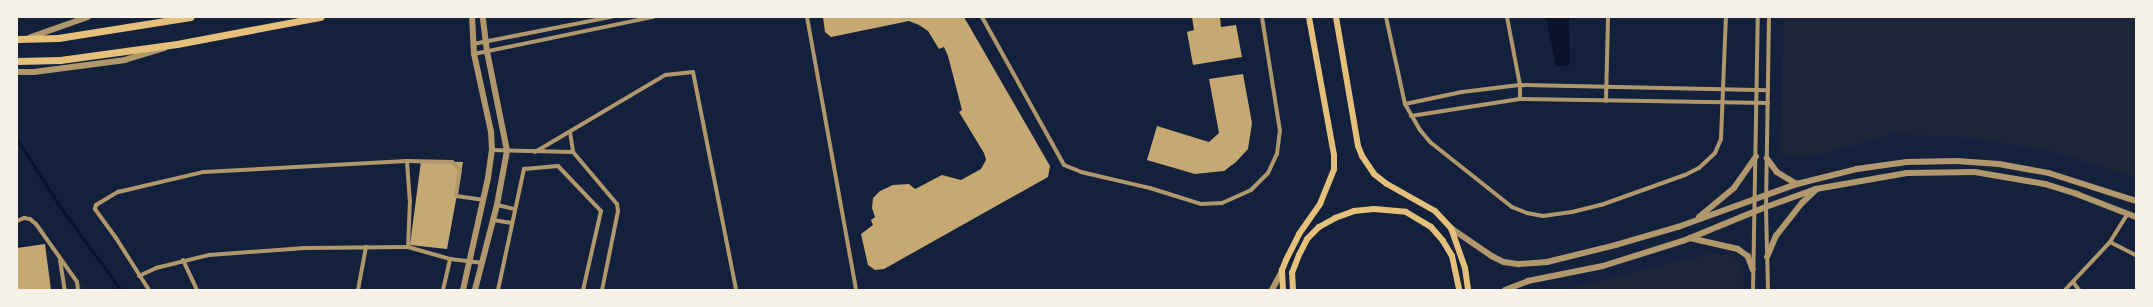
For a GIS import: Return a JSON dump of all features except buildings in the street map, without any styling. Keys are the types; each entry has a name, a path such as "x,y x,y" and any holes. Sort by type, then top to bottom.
{"main road":[{"path":"17,39 26,40 58,38 190,17"},
{"path":"17,61 60,60 177,44 320,17"},
{"path":"1283,290 1282,270 1299,234 1320,204 1334,169 1334,155 1309,17"},
{"path":"1336,17 1358,146 1362,156 1374,174 1387,184 1435,211 1451,228 1462,256 1468,290"},
{"path":"1293,290 1292,274 1307,239 1319,227 1335,218 1354,211 1374,209 1406,212 1431,227 1443,241 1452,256 1459,290"}],"street":[{"path":"26,40 88,17"},
{"path":"463,290 483,200 492,150 491,132 474,54 472,17"},
{"path":"475,290 497,205 507,151 487,52 484,17"},
{"path":"473,44 611,17"},
{"path":"474,54 653,17"},
{"path":"807,17 856,290"},
{"path":"982,17 1064,165 1081,172 1150,188 1201,204 1222,203 1251,190 1268,174 1277,154 1280,132 1262,17"},
{"path":"1386,17 1405,104 1410,116 1430,142 1512,207 1527,213 1543,216 1572,212 1601,205 1686,175 1699,168 1715,153 1719,146 1723,103 1726,17"},
{"path":"1507,17 1520,85 1520,99"},
{"path":"1606,101 1608,17"},
{"path":"1753,290 1758,17"},
{"path":"1768,290 1766,207 1769,17"},
{"path":"17,72 34,72 70,68 125,60 177,44"},
{"path":"535,152 665,75 693,72 736,290"},
{"path":"1405,104 1462,92 1520,85 1768,90"},
{"path":"1410,116 1520,99 1768,103"},
{"path":"570,132 573,152 617,204 618,211 602,290"},
{"path":"492,150 573,152"},
{"path":"1696,220 1734,188 1756,158"},
{"path":"1767,158 1776,172 1797,184"},
{"path":"149,290 116,238 95,209 99,202 118,192 163,180 203,172 407,161 452,162 460,170 456,196 483,200"},
{"path":"407,161 410,200 408,247"},
{"path":"1451,228 1492,256 1504,262 1525,264 1546,262 1616,245 1696,220 1767,193 1797,184 1857,169 1907,162 1957,161 1999,164 2049,173 2136,201"},
{"path":"498,290 514,209 524,169 558,166 601,211 583,290"},
{"path":"1505,290 1528,281 1603,266 1690,238 1755,211 1816,189 1907,173 1975,172 2045,184 2136,217"},
{"path":"1767,257 1779,232 1802,203 1816,189"},
{"path":"497,205 514,209"},
{"path":"2065,290 2110,242 2128,213"},
{"path":"17,221 24,218 30,219 36,224 77,282 78,290"},
{"path":"493,220 511,223"},
{"path":"1690,238 1738,249 1748,256 1754,269"},
{"path":"2110,242 2136,255"},
{"path":"139,276 156,268 183,260 224,254 366,247 408,247 450,259 469,260 481,263"},
{"path":"358,290 366,247"},
{"path":"60,258 65,290"},
{"path":"443,290 450,259"},
{"path":"183,260 197,290"},
{"path":"1272,290 1282,270"},
{"path":"2073,282 2080,290"}],"shaded area":[{"path":"1546,17 1569,17 1570,65 1556,67"},
{"path":"1784,17 2136,17 2136,178 2048,150 1971,138 1892,134 1815,156 1780,154"},
{"path":"55,244 87,290 61,290"},
{"path":"1708,254 1728,254 1737,259 1744,271 1743,290 1562,290"}],"waterway":[{"path":"17,139 62,209 121,290"}]}
